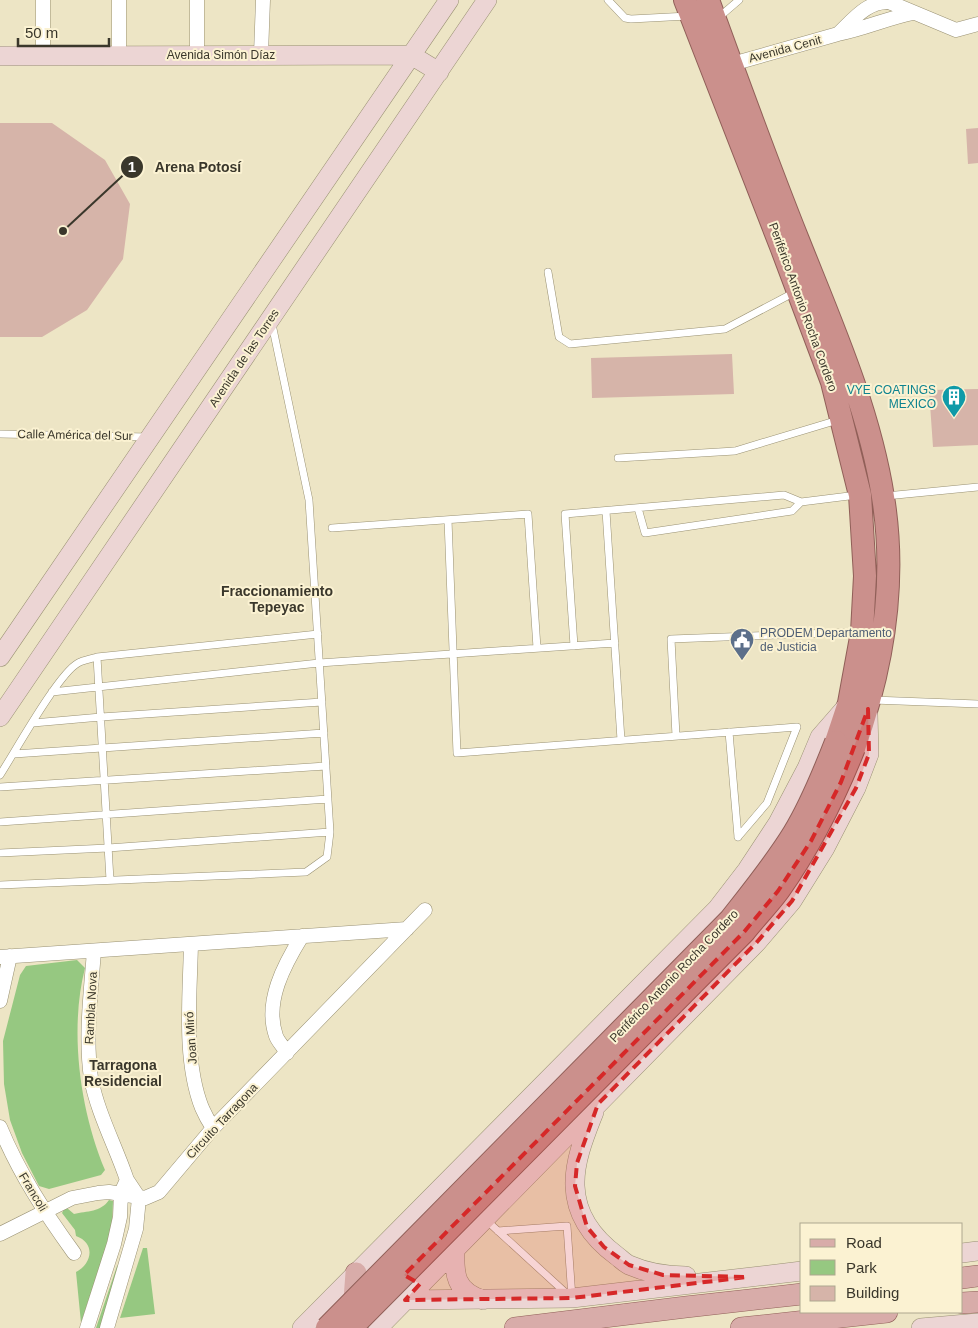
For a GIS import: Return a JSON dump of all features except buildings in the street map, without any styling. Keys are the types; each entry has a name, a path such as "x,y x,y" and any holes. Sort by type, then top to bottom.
{"highway":[{"name":"Periférico Antonio Rocha Cordero","path":"688,8 798,291 832,382 842,419 860,495 865,576 862,632 862,704"},
{"name":"Periférico Antonio Rocha Cordero","path":"327,1328 730,920 762,880 794,832 823,775 845,745 862,704 884,637 888,582 887,530 883,497 869,435 848,369 712,10"},
{"name":"Periférico Antonio Rocha Cordero","path":"351,1328 744,932 778,891 811,841 841,782 845,745"}],"main road":[{"path":"0,657 449,0"},
{"name":"Avenida de las Torres","path":"0,717 487,0"},
{"name":"Avenida Simón Díaz","path":"0,56 411,55"},
{"path":"411,55 438,72"},
{"path":"378,1328 455,1248 491,1224 598,1104 757,942 792,901 825,848 856,788 869,754 862,704"},
{"path":"302,1328 717,909 747,870 778,824 807,768 820,737 862,704"},
{"path":"598,1104 577,1163 575,1186 578,1205 587,1227 604,1247 629,1265 663,1276 747,1277"},
{"path":"400,1228 392,1251 392,1260 401,1274 408,1278 416,1279 424,1277 434,1270"},
{"path":"455,1248 454,1268 458,1283 470,1296 484,1300"},
{"path":"963,1253 978,1251"},
{"path":"404,1300 572,1298 800,1271"},
{"path":"355,1328 352,1305 356,1273"},
{"path":"963,1278 978,1276"},
{"path":"515,1328 800,1294"},
{"path":"963,1303 978,1302"},
{"path":"741,1328 878,1313"},
{"path":"921,1328 978,1323"}],"street":[{"path":"43,0 44,56"},
{"path":"119,0 119,55"},
{"path":"197,0 197,55"},
{"path":"261,54 263,0"},
{"name":"Avenida Cenit","path":"838,34 864,10 880,1 888,2 956,30 978,24"},
{"name":"Avenida Cenit","path":"732,64 838,34 856,31 892,18 913,13"},
{"name":"Circuito Tarragona","path":"139,1198 151,1197 159,1192 213,1128 425,910"},
{"path":"0,1002 5,957 407,929"},
{"path":"287,1052 276,1037 273,1018 274,998 288,960 302,936"},
{"name":"Joan Miró","path":"191,944 189,1010 191,1050 198,1094 213,1128"},
{"name":"Rambla Nova","path":"94,951 89,1026 91,1078 95,1095 127,1180 139,1198"},
{"name":"Francoli","path":"0,1127 12,1155 44,1212 74,1253"},
{"path":"87,1328 110,1256 120,1217 121,1193 127,1180"},
{"path":"0,1234 72,1198 98,1193 121,1193 139,1198 134,1238 107,1328"},
{"path":"120,1217 137,1219"},
{"path":"110,1256 127,1260"}],"lane":[{"path":"608,0 625,18 631,19 688,8"},
{"path":"712,10 739,0"},
{"path":"548,272 559,337 570,344 725,329 798,291"},
{"path":"0,885 306,872 327,857 330,832 309,500 270,319"},
{"path":"618,458 735,452 842,419"},
{"name":"Calle América del Sur","path":"0,434 151,437"},
{"path":"883,497 978,487"},
{"path":"574,646 565,514 784,496 801,502 860,495"},
{"path":"638,508 645,534 792,511 801,502"},
{"path":"606,511 621,740"},
{"path":"332,528 528,514 538,648"},
{"path":"448,520 456,753 621,740 796,727 767,803 738,837 729,732"},
{"path":"676,736 671,639 862,632"},
{"path":"0,775 52,692 68,671 78,663 97,657 318,634"},
{"path":"52,692 319,663 615,643"},
{"path":"97,657 110,880"},
{"path":"33,723 322,702"},
{"path":"862,704 978,704"},
{"path":"14,754 324,733"},
{"path":"0,787 326,766"},
{"path":"0,822 328,799"},
{"path":"0,853 108,848 330,832"},
{"path":"491,1224 572,1298"},
{"path":"491,1224 566,1226 572,1298"}],"highlighted area":[{"path":"868,709 869,754 856,788 792,901 757,942 598,1104 577,1163 575,1186 587,1227 604,1247 629,1265 663,1275 747,1277 572,1298 405,1300 420,1284 404,1275 744,932 778,891 811,841 841,782"}],"green space":[{"path":"77,960 85,968 80,992 78,1017 78,1044 83,1097 96,1147 105,1170 101,1175 49,1189 39,1186 22,1153 10,1120 4,1084 3,1041 20,975 26,966"},
{"path":"109,1200 113,1201 112,1229 81,1323 76,1272 86,1264 90,1254 89,1248 87,1243 76,1236 75,1230 62,1213 67,1208 74,1214 93,1210 102,1207"},
{"path":"143,1248 147,1248 155,1314 120,1318"},
{"path":"119,1265 101,1328 96,1328 117,1266"}],"place":[{"name":"Arena Potosí","path":"63,231"},
{"name":"VYE COATINGS MEXICO","path":"954,418"},
{"name":"PRODEM Departamento de Justicia","path":"742,661"}],"district":[{"name":"Fraccionamiento Tepeyac","path":"277,600"},
{"name":"Tarragona Residencial","path":"123,1074"}]}
